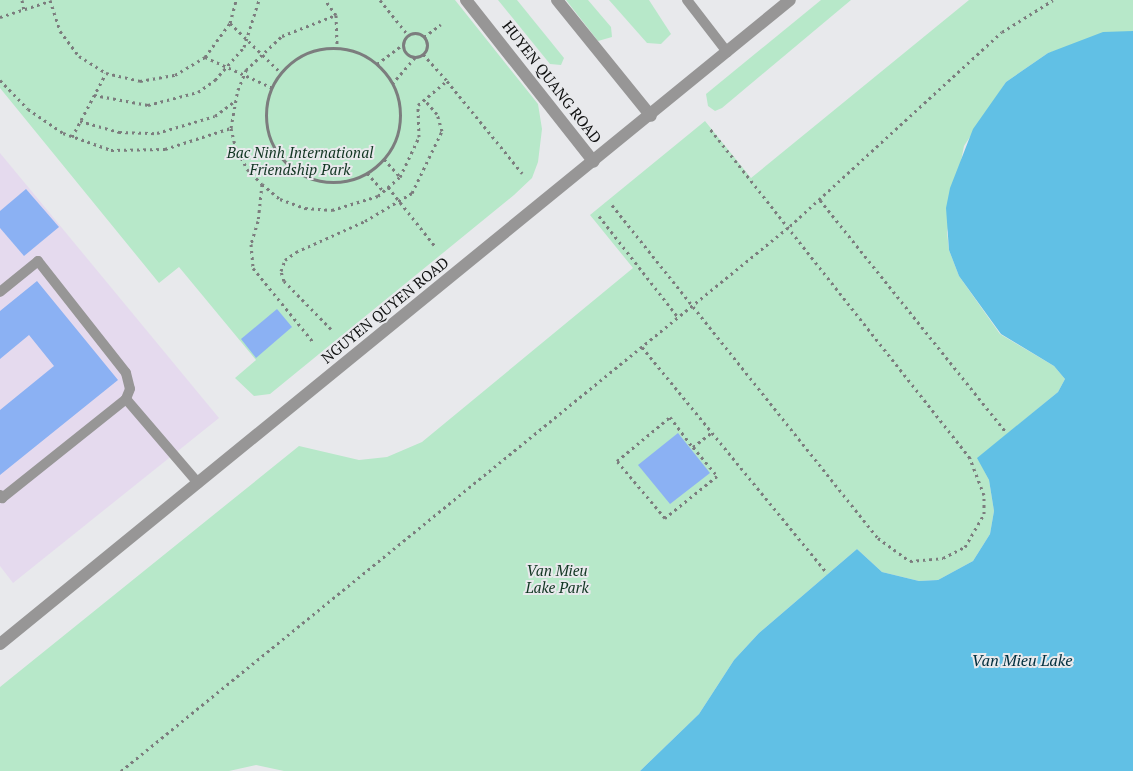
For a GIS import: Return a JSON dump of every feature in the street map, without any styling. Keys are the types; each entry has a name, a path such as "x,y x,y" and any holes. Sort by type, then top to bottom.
{"street":[{"name":"HUYEN QUANG ROAD","path":"466,0 594,162"},
{"path":"557,0 651,116"},
{"name":"NGUYEN QUYEN ROAD","path":"0,644 651,116 790,0"}],"lane":[{"path":"687,0 727,52"},
{"path":"0,292 38,261 126,373 130,390 126,400 2,498 0,495"},
{"path":"126,400 198,483"}],"path":[{"path":"22,0 24,10"},
{"path":"0,17 50,0 56,21 72,48 106,73 134,80 163,79 205,57 230,24 236,0"},
{"path":"94,95 132,104 168,102 198,92 228,67 247,40 259,0"},
{"path":"325,0 336,15 337,49"},
{"path":"380,0 408,35"},
{"path":"121,771 790,226 1002,32 1053,0"},
{"path":"336,15 309,22 260,53 245,74 236,100 232,128 235,146 247,169 280,199 305,208 348,206 383,192 400,176 419,137 416,113 425,100 447,82"},
{"path":"230,24 281,73"},
{"path":"424,37 441,24"},
{"path":"377,64 402,44 408,35 417,33 424,37 427,45 423,54 415,57 392,84"},
{"path":"402,44 408,55 415,57"},
{"path":"337,49 361,54 377,64 392,84 398,98 399,123 393,146 384,160 367,173 347,181 326,182 305,176 288,165 275,148 268,129 267,108 272,88 281,73 306,55 337,49"},
{"path":"423,54 522,173"},
{"path":"205,57 272,88"},
{"path":"72,137 106,73"},
{"path":"0,80 28,109 72,137 86,144 128,153 193,143 232,128"},
{"path":"80,121 119,132 157,133 208,118 236,100"},
{"path":"331,330 284,281 281,270 285,260 400,202 420,182 440,141 439,120 425,100"},
{"path":"612,205 878,538 910,561 944,558 965,547 984,514 984,494 970,458 790,226 709,127"},
{"path":"384,160 400,176"},
{"path":"367,173 383,192"},
{"path":"262,184 258,221 251,244 253,268 314,343"},
{"path":"388,187 435,246"},
{"path":"820,200 1006,432"},
{"path":"598,216 678,317"},
{"path":"642,347 827,573"},
{"path":"670,417 693,447 717,476 665,518 617,462 670,417"},
{"path":"693,447 712,432"}],"shaded area":[{"path":"0,153 219,418 13,583 0,566"}],"green space":[{"name":"Bac Ninh International Friendship Park","path":"0,0 455,0 538,104 542,129 538,162 532,178 514,195 270,394 254,396 235,378 256,360 179,267 159,283 0,88"},
{"path":"498,0 517,0 564,58 561,65 550,64"},
{"path":"566,0 588,0 611,27 612,37 598,41"},
{"path":"609,0 649,0 671,34 661,44 647,43"},
{"path":"821,0 851,0 722,108 715,111 708,106 706,94"},
{"name":"Van Mieu Lake Park","path":"969,0 1133,0 1133,31 1048,53 1006,82 964,146 947,232 949,250 959,276 1000,334 1054,366 1065,379 1058,392 978,458 989,480 994,511 990,534 973,561 938,580 919,581 882,572 857,549 759,633 734,660 699,714 640,771 284,771 256,765 229,771 0,771 0,687 299,446 359,460 387,457 422,442 633,268 590,215 705,121 751,178"}],"water":[{"name":"Van Mieu Lake","path":"1133,31 1133,771 640,771 699,714 734,660 759,633 857,549 882,572 919,581 938,580 973,561 990,534 994,511 989,480 977,458 1058,392 1065,379 1054,366 1001,334 959,276 949,250 946,208 950,188 973,129 1006,82 1048,53 1103,32"}],"building":[{"path":"26,189 59,227 24,256 0,228 0,211"},
{"path":"37,281 118,380 0,475 0,410 54,366 29,335 0,359 0,311"},
{"path":"277,309 292,327 256,358 241,339"},
{"path":"678,433 710,473 670,504 638,465"}]}
